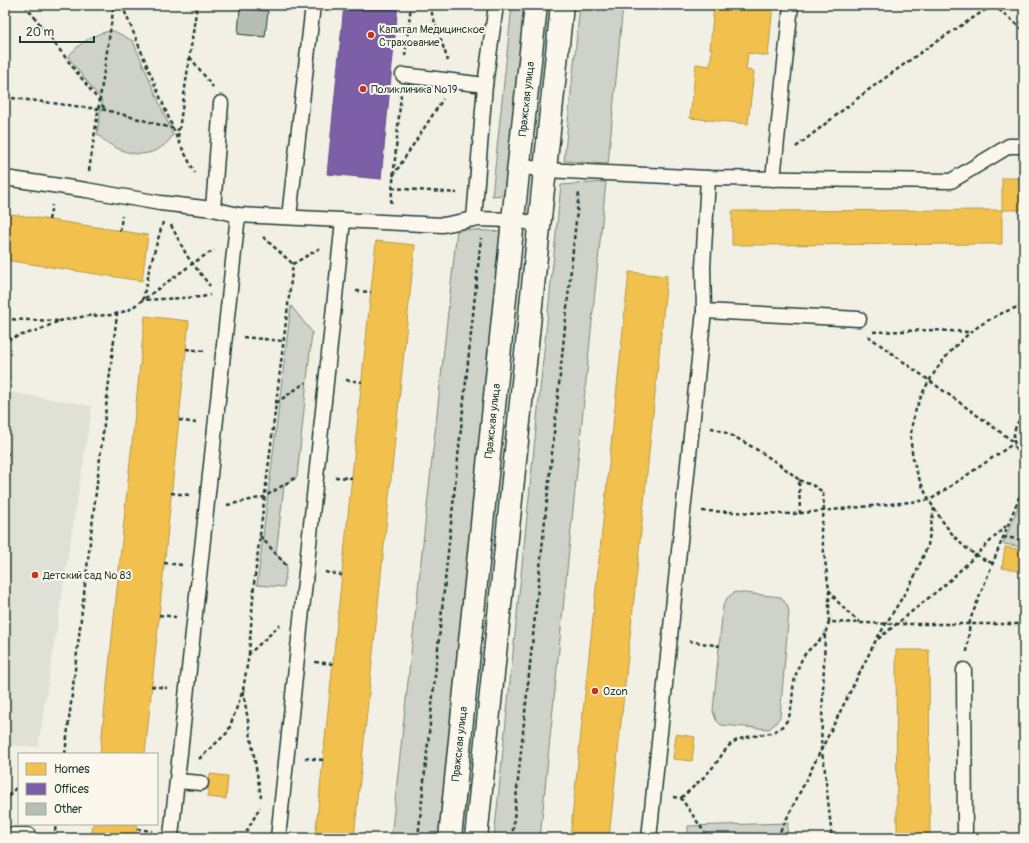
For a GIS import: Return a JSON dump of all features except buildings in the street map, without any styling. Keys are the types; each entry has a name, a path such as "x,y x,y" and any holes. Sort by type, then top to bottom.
{"street":[{"name":"Пражская улица","path":"450,838 518,166 536,5"},
{"path":"476,838 562,5"}],"lane":[{"path":"289,217 313,5"},
{"path":"474,219 485,85 496,5"},
{"path":"773,179 791,5"},
{"path":"403,75 485,85"},
{"path":"213,209 221,103"},
{"path":"518,166 545,170 708,178 950,181 1009,146 1024,146"},
{"path":"5,178 86,190 163,208 213,209 238,215 443,225 474,219 513,220 539,224"},
{"path":"649,838 704,311 703,267 708,178"},
{"path":"171,836 225,335 224,292 236,239 238,215"},
{"path":"278,838 343,221"},
{"path":"704,311 859,319"},
{"path":"965,665 965,838"},
{"path":"176,781 201,783"},
{"path":"5,835 28,835"}],"path":[{"path":"25,5 106,110"},
{"path":"86,190 114,5"},
{"path":"122,5 173,129 195,174"},
{"path":"177,138 197,5"},
{"path":"390,223 392,188 411,5"},
{"path":"798,145 867,90 931,45 993,5 1024,30"},
{"path":"190,57 216,90 221,103"},
{"path":"5,97 106,110 179,130"},
{"path":"512,838 581,172"},
{"path":"392,188 476,195"},
{"path":"163,208 179,242 192,264 224,292"},
{"path":"144,300 144,293 163,208"},
{"path":"238,215 293,264"},
{"path":"293,264 342,236"},
{"path":"418,838 481,238"},
{"path":"5,319 59,321 87,316 117,314 129,310 192,264 236,239"},
{"path":"176,781 228,732 243,690 249,654 254,584 293,264"},
{"path":"144,300 202,297 224,292"},
{"path":"992,563 976,556 963,546 949,530 934,508 919,477 911,446 912,423 917,407 930,381 949,353 983,323 1024,305"},
{"path":"65,753 117,314"},
{"path":"5,340 39,330 59,321"},
{"path":"971,332 933,330 863,333 1014,442"},
{"path":"225,335 283,341"},
{"path":"276,404 328,366"},
{"path":"1024,415 1016,426 1014,442 1019,456 1024,461"},
{"path":"692,425 718,429 740,440 790,471 799,480 814,486 823,492 824,511 821,530 829,590 829,622 825,634 821,750 824,762 832,838"},
{"path":"5,446 8,451 5,468"},
{"path":"683,509 708,512 774,515 800,514 930,500 1010,446 1015,446"},
{"path":"207,509 264,497 318,464"},
{"path":"799,480 800,514"},
{"path":"965,665 970,624 992,563 1024,485"},
{"path":"777,838 876,640 914,580 928,544 934,508"},
{"path":"876,640 894,624 942,587 1008,524"},
{"path":"260,536 287,565 307,569"},
{"path":"1003,537 1024,540"},
{"path":"829,590 842,608 862,623"},
{"path":"249,654 303,602"},
{"path":"829,622 885,624 1024,624"},
{"path":"681,798 712,768 731,744 740,739 754,735 771,734 786,722 790,714 795,678 800,664 805,655 825,634"},
{"path":"670,638 720,646"},
{"path":"243,690 262,803"},
{"path":"5,802 9,795 18,786"},
{"path":"653,794 681,798 710,838"},
{"path":"54,838 56,825"},
{"path":"705,833 705,838"}],"shaded area":[{"path":"512,5 526,5 507,195 492,196"},
{"path":"580,5 623,5 608,164 564,161"},
{"path":"114,31 133,41 173,135 165,144 156,150 136,154 115,147 97,134 102,101 68,57 77,47 88,39 101,33"},
{"path":"606,182 540,838 494,838 561,185"},
{"path":"457,229 503,232 440,838 391,838"},
{"path":"291,306 312,332 297,477 284,486 276,554 287,565 284,587 257,585"},
{"name":"Детский сад № 83","path":"5,391 92,406 38,747 5,745"},
{"path":"1024,492 1024,547 1003,544"},
{"path":"735,592 781,597 787,605 789,611 780,717 769,729 721,725 716,720 713,711 723,606 727,598"},
{"path":"788,823 787,838 688,838 688,826"}],"place":[{"name":"Капитал Медицинское Страхование","path":"371,35"},
{"name":"Поликлиника №19","path":"363,89"},
{"name":"Детский сад № 83","path":"35,575"},
{"name":"Ozon","path":"595,691"}]}
